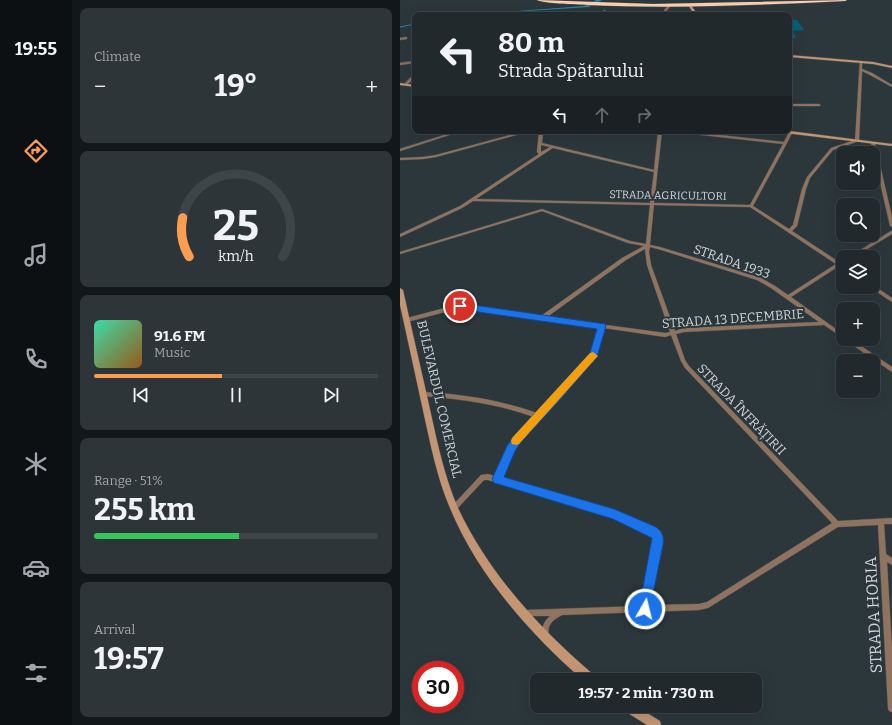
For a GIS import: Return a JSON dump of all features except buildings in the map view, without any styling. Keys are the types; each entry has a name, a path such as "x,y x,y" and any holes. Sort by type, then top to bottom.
{"highway":[{"path":"538,0 585,4 670,5 689,5 711,2 846,0"}],"main road":[{"path":"689,5 694,12"},
{"path":"792,56 892,66"},
{"path":"400,84 412,85"},
{"path":"792,133 892,145"},
{"name":"BULEVARDUL COMERCIAL","path":"400,290 438,462 454,508 468,537 485,562 548,640 564,657 583,673"},
{"path":"637,713 656,725"}],"street":[{"path":"685,0 689,5"},
{"path":"665,12 670,5"},
{"path":"400,39 406,38"},
{"path":"400,64 412,62"},
{"path":"789,231 796,223 807,180 832,149 857,141 861,62"},
{"path":"861,70 892,86"},
{"path":"406,84 412,78"},
{"path":"792,105 819,105"},
{"path":"400,150 451,134"},
{"path":"400,159 436,156 518,134"},
{"path":"541,134 539,152 541,154"},
{"name":"STRADA ÎNFRĂȚIRII","path":"660,134 648,246 649,265 687,367 837,524"},
{"path":"702,134 785,143"},
{"path":"790,134 751,206 836,261"},
{"path":"873,143 892,226"},
{"path":"541,144 655,171"},
{"path":"400,236 474,200 552,146"},
{"name":"STRADA AGRICULTORI","path":"474,200 751,206"},
{"path":"400,253 542,210 546,201"},
{"name":"STRADA 1933","path":"542,210 629,242 659,248 759,279 788,297 836,331"},
{"path":"862,250 892,232"},
{"path":"543,317 634,253 648,246"},
{"path":"788,297 836,269"},
{"path":"880,292 892,300"},
{"name":"STRADA 13 DECEMBRIE","path":"407,320 460,306 665,335 674,332 824,323"},
{"path":"498,479 517,439 594,355 602,326"},
{"path":"857,346 892,370"},
{"path":"423,394 477,400 509,407 538,416"},
{"path":"454,508 483,477 498,479 614,514 652,530 657,534 658,545 646,596 645,609"},
{"name":"STRADA HORIA","path":"881,521 892,708"},
{"path":"525,613 699,607 708,605 837,524 892,521"},
{"path":"883,556 892,562"},
{"path":"548,640 545,630 547,623 560,612"}],"shaded area":[{"path":"596,0 602,0 589,7 506,12 584,6"},
{"path":"792,20 797,20 804,30 793,31 796,38 792,38"}],"waterway":[{"path":"400,27 412,25"}],"slow traffic":[{"path":"516,441 593,356"}],"route":[{"path":"460,306 602,326 594,355 517,439 498,479 614,514 652,530 657,534 658,545 646,596 645,609"}]}
